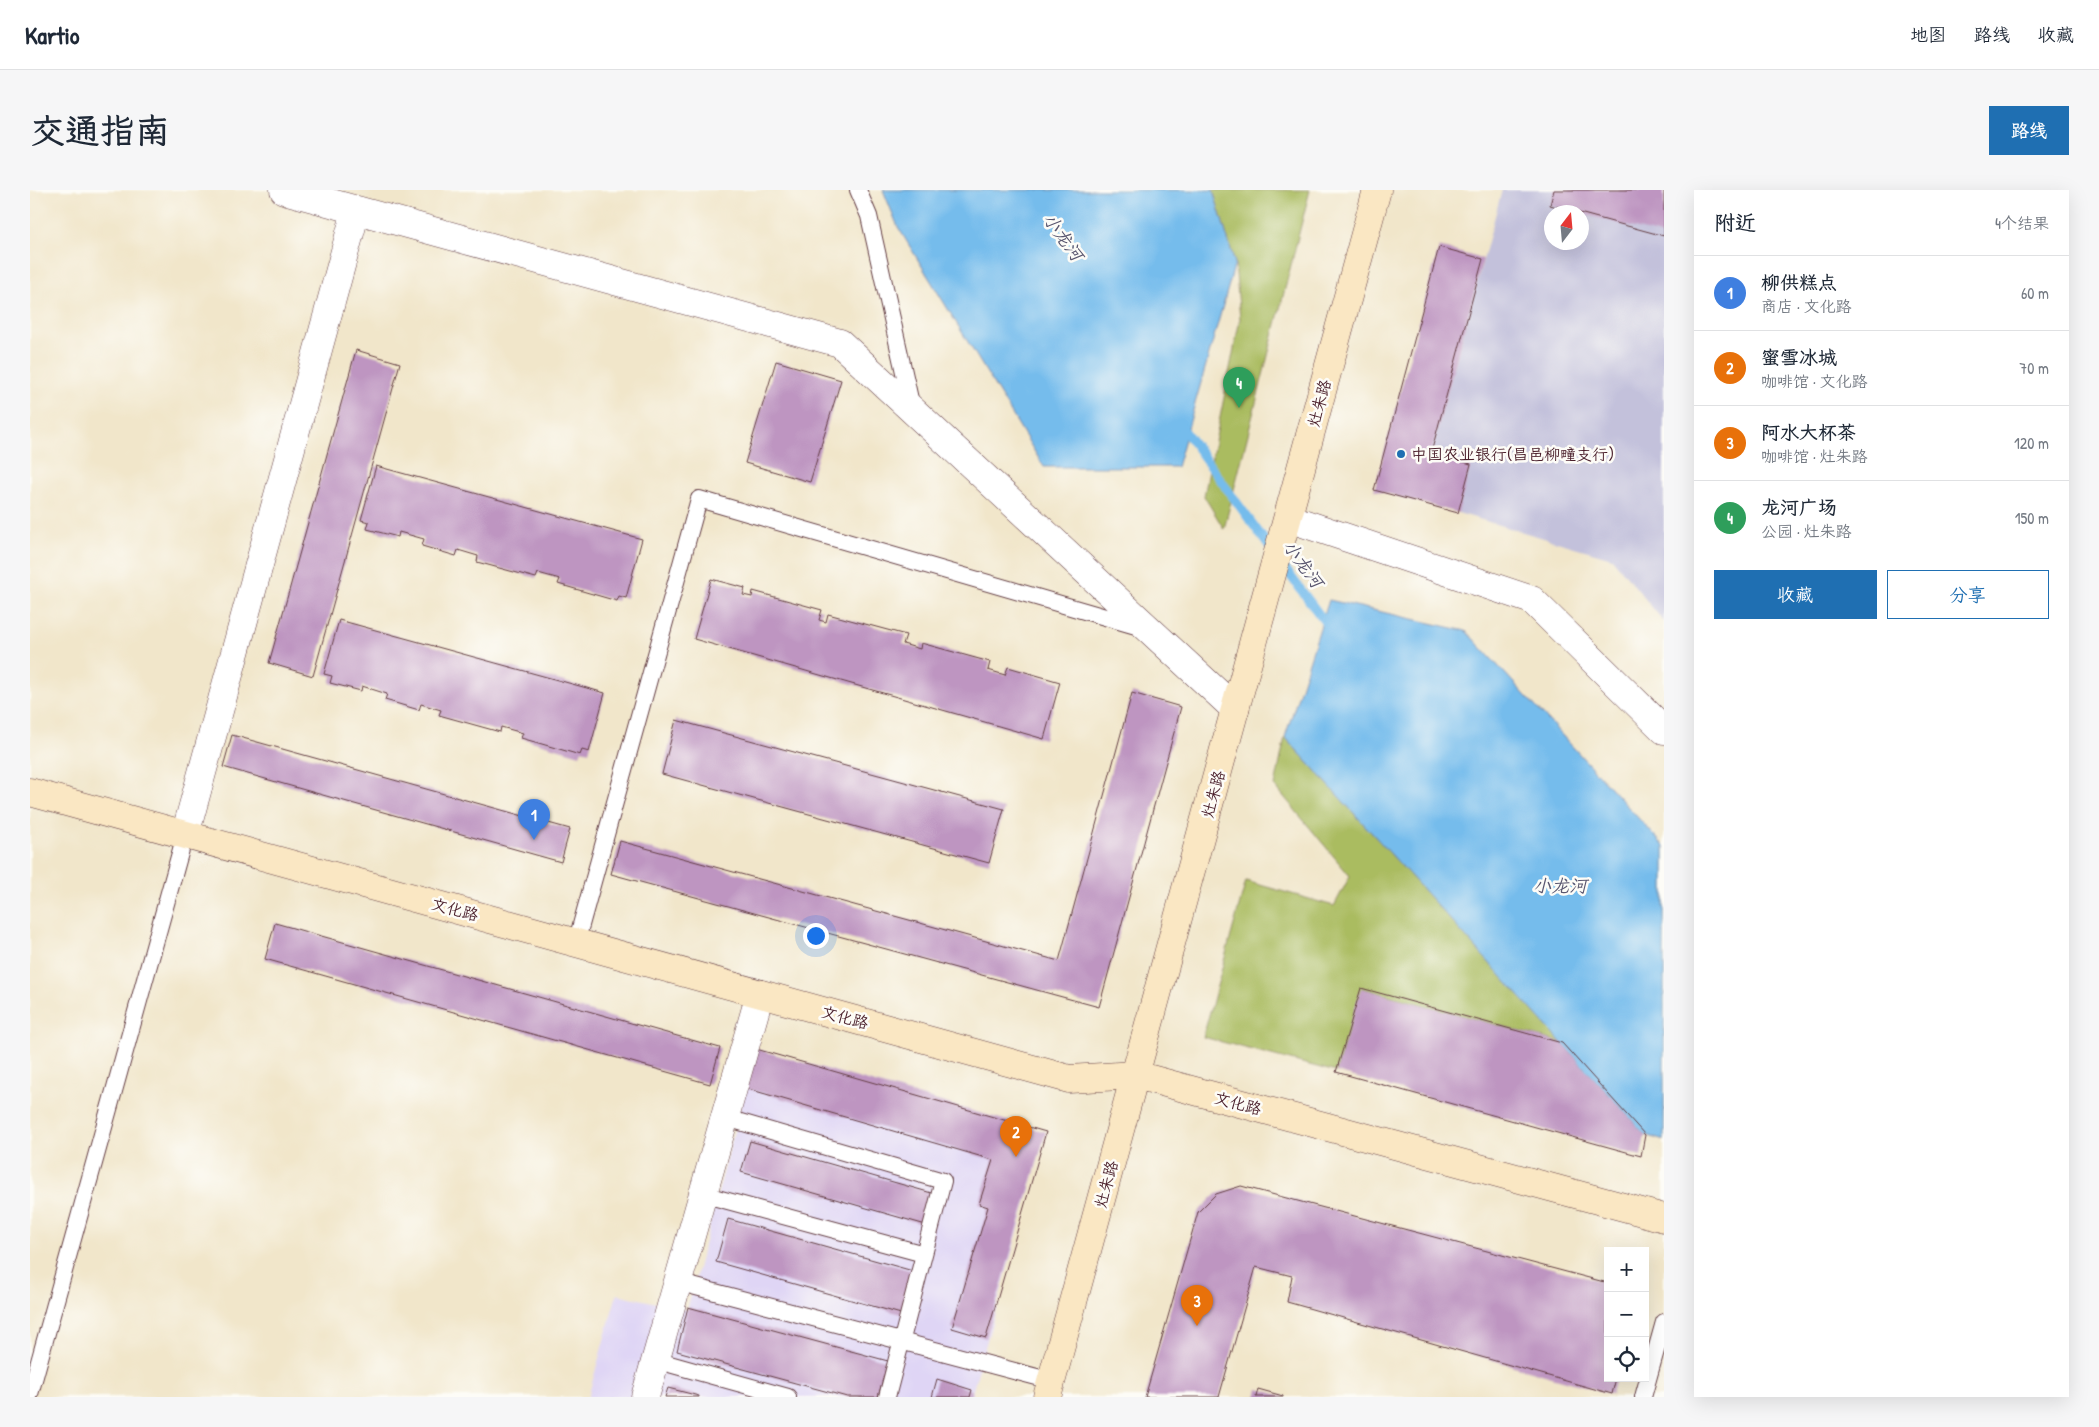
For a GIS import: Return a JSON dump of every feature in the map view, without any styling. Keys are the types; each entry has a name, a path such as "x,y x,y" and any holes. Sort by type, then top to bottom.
{"street":[{"path":"284,190 840,343 1235,709"},
{"name":"灶朱路","path":"1049,1389 1377,190"},
{"path":"185,834 356,211"},
{"path":"1288,518 1532,600 1664,730"},
{"name":"文化路","path":"30,792 1069,1079 1136,1075 1664,1218"},
{"path":"645,1397 723,1117 760,994"}],"lane":[{"path":"858,190 870,216 913,411"},
{"path":"576,943 699,499 1150,630"},
{"path":"30,1394 185,834"},
{"path":"723,1117 943,1181 887,1397"},
{"path":"702,1194 924,1254"},
{"path":"677,1282 902,1342 1049,1389"},
{"path":"1643,1397 1664,1322"},
{"path":"656,1360 788,1397"}],"shaded area":[{"path":"1502,190 1664,190 1664,622 1612,558 1458,513 1471,464 1431,453"},
{"path":"756,1049 1046,1132 971,1397 588,1397 617,1294 687,1310"}],"green space":[{"path":"1213,190 1310,190 1224,529 1204,496 1240,319 1235,263"},
{"path":"1285,737 1562,1043 1362,988 1336,1072 1203,1037 1246,881 1334,906 1350,876 1275,786"}],"water":[{"name":"小龙河","path":"883,190 1213,190 1235,263 1177,467 1044,467 898,227"},
{"name":"小龙河","path":"1329,600 1466,631 1664,846 1664,1141 1645,1135 1285,737"}],"building":[{"path":"1554,190 1664,190 1664,236 1589,216 1589,205 1550,205"},
{"path":"1439,247 1483,259 1431,453 1471,464 1458,513 1374,490"},
{"path":"356,350 400,363 313,676 269,663"},
{"path":"776,361 841,380 810,482 745,463"},
{"path":"376,466 642,539 626,598 619,596 617,601 558,584 560,579 538,573 536,578 477,562 478,556 458,550 456,556 422,546 424,539 399,532 398,537 367,529 369,522 361,520"},
{"path":"711,579 745,588 743,595 752,597 753,591 822,610 819,620 826,622 828,614 906,635 903,644 920,649 921,643 990,662 988,670 1005,675 1008,667 1060,682 1044,739 694,639"},
{"path":"339,620 605,693 589,752 582,750 580,755 521,738 523,733 501,727 500,732 439,715 441,710 421,704 419,710 385,700 387,694 362,686 361,691 330,683 332,676 324,674"},
{"path":"1132,693 1181,707 1099,1007 611,874 620,841 1059,961"},
{"path":"676,720 1004,809 989,863 662,774"},
{"path":"232,735 570,829 561,862 223,767"},
{"path":"275,923 720,1048 710,1084 265,959"},
{"path":"1361,988 1562,1043 1645,1135 1641,1156 1336,1072"},
{"path":"756,1049 1046,1132 986,1338 952,1328 988,1207 979,1204 993,1160 745,1088"},
{"path":"750,1141 935,1194 926,1225 741,1172"},
{"path":"1241,1186 1604,1282 1604,1382 1615,1382 1612,1394 1287,1302 1292,1276 1256,1267 1219,1397 1145,1397 1198,1212 1216,1194"},
{"path":"728,1219 913,1271 901,1314 716,1262"},
{"path":"688,1307 888,1361 878,1397 847,1397 677,1351"},
{"path":"937,1379 972,1390 970,1397 932,1397"},
{"path":"668,1388 699,1396 699,1397 665,1397"},
{"path":"1258,1389 1283,1396 1283,1397 1256,1397"}],"waterway":[{"name":"小龙河","path":"1179,423 1273,552"},
{"name":"小龙河","path":"1281,563 1330,629"}],"place":[{"name":"龙河广场","path":"1239,408"},
{"name":"中国农业银行(昌邑柳疃支行)","path":"1401,454"},
{"name":"柳供糕点","path":"534,840"},
{"name":"蜜雪冰城","path":"1016,1157"},
{"name":"阿水大杯茶","path":"1197,1326"}]}
